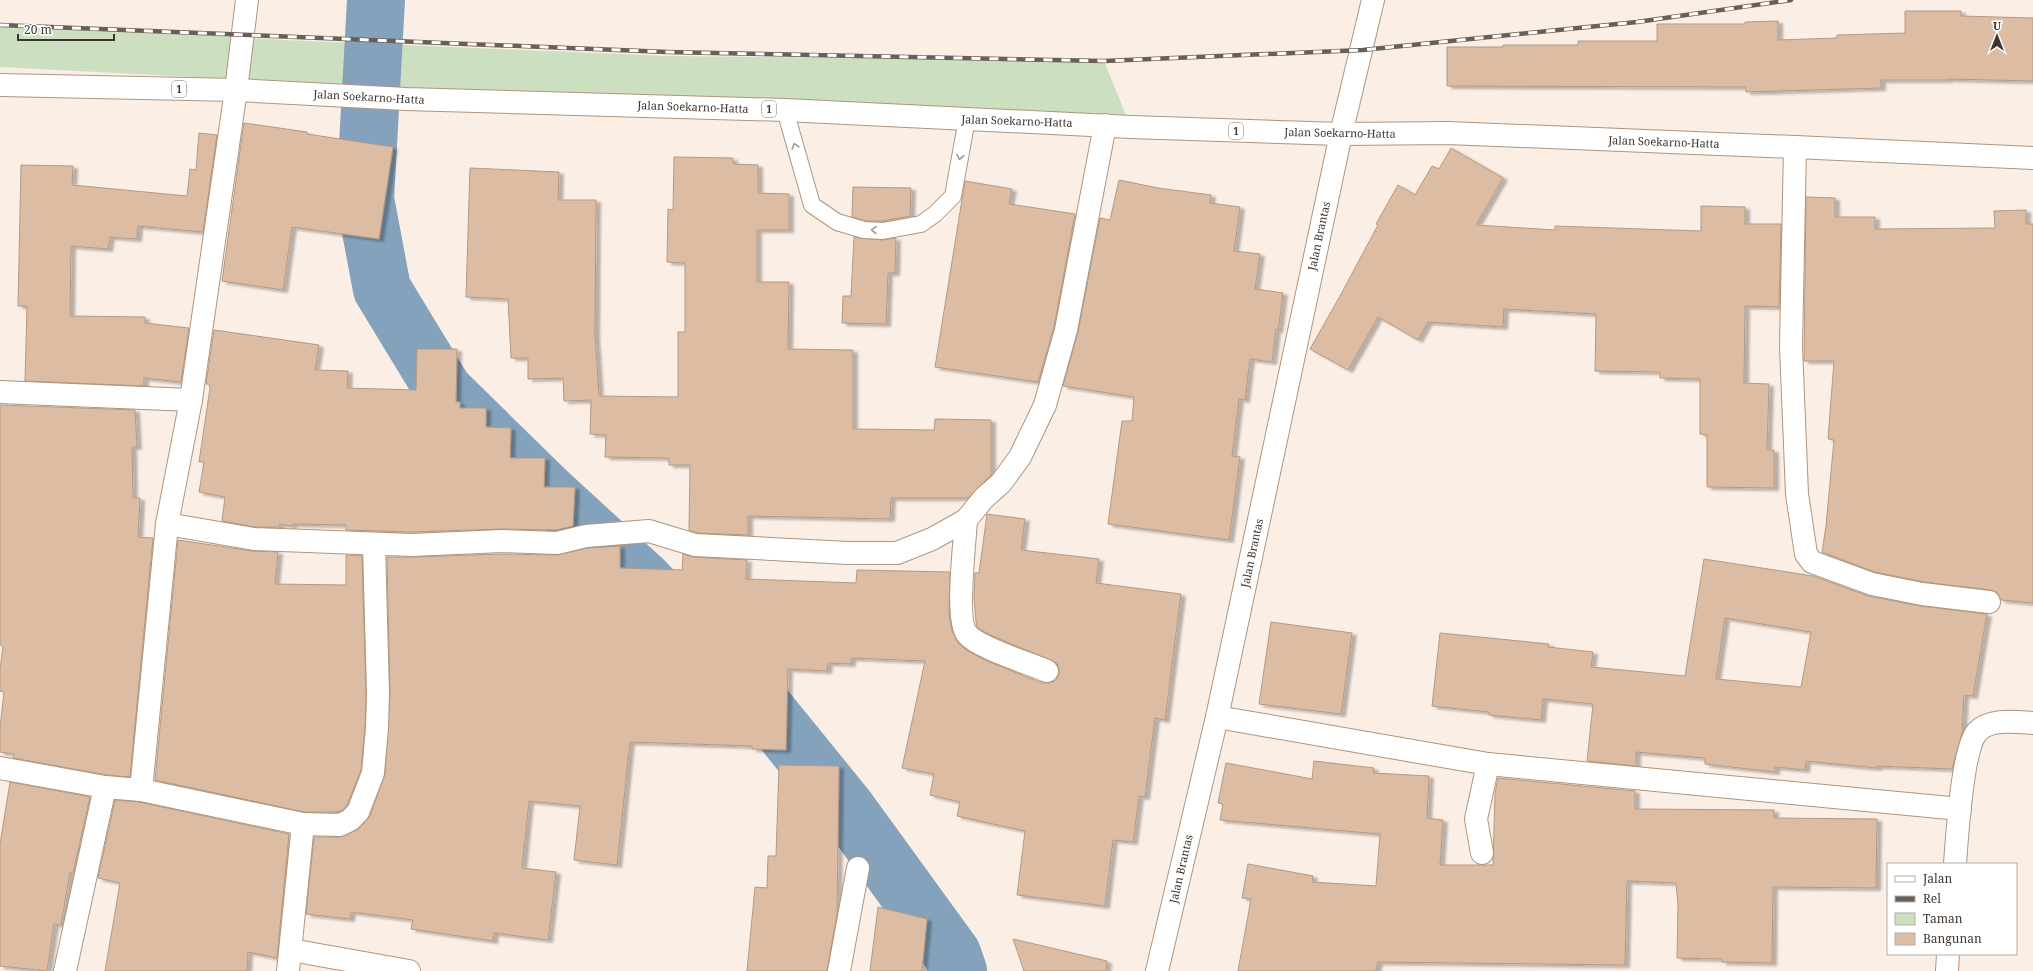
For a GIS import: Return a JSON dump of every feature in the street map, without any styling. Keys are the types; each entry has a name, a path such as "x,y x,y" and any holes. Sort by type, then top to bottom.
{"main road":[{"path":"141,790 167,524 191,400 236,90 247,0"},
{"name":"Jalan Brantas","path":"1157,971 1217,717 1341,134 1363,50 1373,0"},
{"name":"Jalan Soekarno-Hatta","path":"0,85 236,90 406,99 785,110 1131,127 1341,134 1448,133 1795,146 2033,158"},
{"path":"167,524 254,539 412,545 502,541 557,543 586,536 649,531 702,545 848,553 897,553 932,539 966,520 984,498 1001,483 1020,457 1045,405 1066,330 1105,125"},
{"path":"1795,146 1791,346 1797,494 1806,554 1812,562 1872,584 1922,594 1989,602"},
{"path":"0,392 191,400"},
{"path":"966,520 961,610 962,627 968,635 984,646 1047,670"},
{"path":"0,768 105,787 141,790 303,824 340,825 350,820 358,812 373,773 378,694 374,544"},
{"path":"1217,717 1488,764 1960,809"},
{"path":"1955,863 1960,809 1969,747 1978,732 1993,723 2033,723"},
{"path":"1482,853 1476,819 1488,764"},
{"path":"65,971 105,787"},
{"path":"288,971 303,824"},
{"path":"839,971 858,868"},
{"path":"291,950 409,971"},
{"path":"1947,971 1948,955"}],"lane":[{"path":"785,110 812,205 837,222 864,230 883,231 921,224 935,214 953,196 967,119"}],"green space":[{"path":"0,23 284,40 668,56 1104,61 1130,125 0,67"}],"building":[{"path":"1905,11 1961,11 1961,16 2033,18 2033,81 1948,79 1881,80 1881,88 1746,92 1746,87 1447,86 1447,47 1578,45 1578,41 1657,41 1657,24 1745,24 1745,22 1778,21 1778,40 1837,38 1837,35 1905,33"},
{"path":"244,123 393,147 379,239 292,227 283,290 222,281"},
{"path":"199,133 217,135 203,232 138,226 137,239 110,237 108,249 71,246 70,316 145,317 145,323 189,328 181,382 144,378 144,386 25,381 27,306 18,306 21,165 73,166 72,185 187,196 190,169 196,170"},
{"path":"1451,148 1503,178 1476,225 1555,230 1555,226 1701,231 1701,206 1745,207 1745,224 1781,224 1779,307 1745,306 1744,383 1769,384 1767,450 1774,450 1774,488 1707,487 1707,435 1700,434 1700,379 1660,378 1660,372 1595,371 1596,314 1504,309 1503,327 1428,322 1418,340 1378,317 1348,370 1310,349 1340,296 1378,225 1376,224 1398,185 1415,195 1432,166 1439,169"},
{"path":"674,157 733,158 733,164 758,165 758,193 789,194 789,230 757,230 757,282 789,282 788,349 853,350 853,429 934,430 935,419 991,420 991,475 968,498 891,498 890,519 748,516 748,535 697,533 689,530 690,465 669,465 669,458 605,457 606,435 590,434 591,400 564,401 563,378 528,379 528,358 511,358 508,299 466,297 470,168 559,172 558,200 596,200 595,335 599,396 678,397 678,332 685,332 685,263 667,262 668,209 673,210"},
{"path":"1119,180 1158,188 1211,195 1210,203 1240,207 1234,251 1260,254 1255,289 1283,293 1278,331 1276,329 1272,362 1250,359 1245,400 1239,399 1232,456 1240,457 1229,540 1108,524 1122,421 1132,421 1134,397 1063,386 1078,332 1100,218 1110,220"},
{"path":"965,181 1012,189 1009,204 1075,214 1054,327 1038,382 935,367"},
{"path":"853,187 911,188 910,216 882,221 866,221 852,217"},
{"path":"1806,197 1835,198 1835,217 1875,217 1875,229 1995,228 1994,211 2026,210 2026,224 2033,224 2033,603 2001,600 1997,592 1990,590 1924,582 1875,572 1822,552 1826,526 1834,440 1828,439 1834,361 1804,361"},
{"path":"854,237 882,240 896,238 895,273 888,273 886,324 842,323 843,296 851,296"},
{"path":"214,330 319,345 315,370 348,371 347,388 416,390 417,349 457,349 456,402 460,402 460,408 486,408 486,427 511,428 510,458 545,458 544,487 575,487 573,526 556,530 501,529 412,532 346,530 346,525 293,524 292,526 280,524 279,527 255,527 222,521 225,497 199,492 204,462 199,462 210,388 209,384 206,384"},
{"path":"0,405 135,410 137,447 132,447 133,498 140,498 138,537 153,538 130,777 107,775 13,758 14,754 0,752 0,728 4,692 0,691 0,669 3,646 0,645"},
{"path":"987,514 1025,519 1021,550 1099,559 1096,583 1181,594 1165,720 1155,718 1145,797 1139,796 1133,842 1113,840 1105,906 1017,895 1025,831 957,816 960,802 930,795 934,774 902,768 925,661 851,658 851,664 828,663 827,671 788,669 786,750 752,749 752,746 630,742 617,865 574,860 580,806 529,801 522,868 556,872 548,940 494,933 493,941 411,929 413,920 351,912 350,919 306,914 314,837 340,837 359,829 370,816 385,774 390,694 387,557 502,554 557,555 588,548 620,546 620,568 682,570 683,554 694,557 747,560 746,579 856,583 857,570 950,572 949,615 952,631 958,643 966,650 987,661 1042,683 1055,681 1059,675 1057,663 988,634 977,627 974,597 975,573 979,573"},
{"path":"178,540 252,551 278,552 275,584 346,585 346,555 362,556 366,694 365,727 361,770 347,805 343,810 337,812 304,812 155,780"},
{"path":"1704,559 1813,576 1868,596 1920,606 1987,614 1973,696 1964,695 1962,733 1952,769 1877,766 1877,768 1806,761 1805,770 1775,767 1775,772 1705,764 1705,758 1636,752 1636,766 1587,761 1593,704 1543,699 1541,720 1489,715 1489,712 1432,706 1440,633 1549,644 1548,647 1593,652 1591,667 1685,676","holes":["1725,618 1811,632 1801,687 1716,679"]},
{"path":"1271,622 1352,633 1341,714 1259,704"},
{"path":"1314,761 1374,768 1373,773 1429,776 1427,818 1443,820 1440,865 1493,865 1495,793 1498,778 1635,791 1635,809 1774,810 1774,818 1877,819 1876,888 1773,887 1772,963 1722,962 1722,959 1677,958 1678,905 1676,883 1627,881 1625,965 1378,962 1376,971 1238,971 1251,899 1242,898 1248,864 1313,876 1312,882 1376,886 1380,834 1220,820 1223,804 1218,803 1226,763 1312,779"},
{"path":"779,765 839,766 837,914 827,971 747,971 755,887 767,888 768,856 776,856"},
{"path":"10,782 90,797 73,873 70,872 61,925 54,924 47,971 0,966 0,844"},
{"path":"115,800 139,802 289,834 277,958 248,952 247,971 105,971 120,883 98,878"},
{"path":"878,907 927,919 922,971 870,971"},
{"path":"1013,939 1107,961 1106,971 1024,971"}],"waterway":[{"path":"376,0 365,199 382,289 444,391 547,492 643,580 755,696 846,808 952,954 958,971"}],"railway":[{"path":"0,25 667,52 1104,61 1363,50 1637,22 1791,0"}]}
